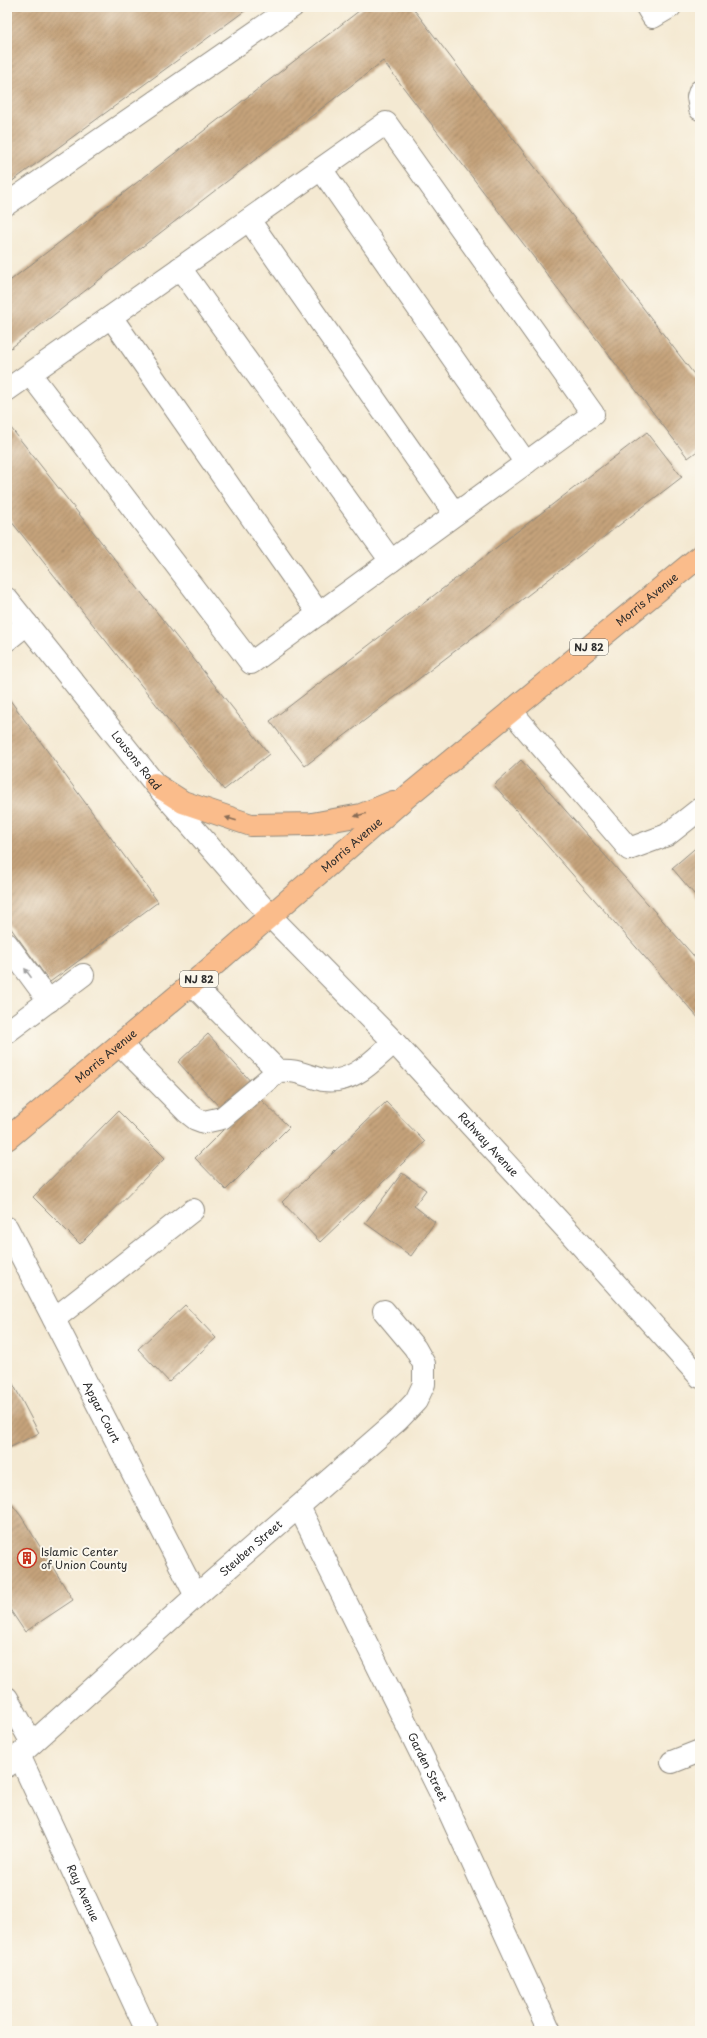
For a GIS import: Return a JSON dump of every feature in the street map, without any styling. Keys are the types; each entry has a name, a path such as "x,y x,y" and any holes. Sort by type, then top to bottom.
{"main road":[{"name":"Morris Avenue","path":"7,1139 271,917 409,795 700,556"},
{"path":"155,784 184,802 251,825 312,824 362,815 409,795"}],"street":[{"path":"7,204 292,7"},
{"path":"647,7 653,17 670,7"},
{"path":"700,91 698,97 700,109"},
{"path":"7,390 386,124 593,414 251,663 30,374"},
{"path":"321,169 526,463"},
{"path":"249,220 455,514"},
{"path":"180,268 391,561"},
{"path":"111,317 319,614"},
{"name":"Lousons Road","path":"7,599 155,784 271,917"},
{"path":"7,640 27,624"},
{"path":"511,711 629,849 667,835 700,809"},
{"name":"Rahway Avenue","path":"271,917 394,1042 570,1232 700,1377"},
{"path":"7,944 49,1001"},
{"path":"7,1032 83,975"},
{"path":"192,984 278,1071"},
{"path":"120,1044 187,1112 196,1119 204,1122 222,1118 278,1071 302,1072 323,1080 344,1079 363,1070 394,1042"},
{"path":"54,1319 193,1210"},
{"name":"Apgar Court","path":"7,1228 196,1596"},
{"name":"Steuben Street","path":"19,1754 196,1596 398,1420 416,1401 424,1384 424,1364 415,1348 384,1311"},
{"name":"Garden Street","path":"299,1507 441,1794 550,2031"},
{"name":"Ray Avenue","path":"7,1698 19,1754 147,2031"},
{"path":"672,1762 700,1751"}],"building":[{"path":"7,7 250,7 7,185"},
{"path":"364,7 412,7 700,382 700,449 688,458 383,61 7,351 7,283"},
{"path":"7,423 269,754 224,790 7,516"},
{"path":"647,432 682,477 305,766 270,721"},
{"path":"7,696 158,902 50,982 7,923"},
{"path":"521,760 700,963 700,1020 494,785"},
{"path":"700,844 700,901 672,868"},
{"path":"208,1034 253,1084 223,1111 178,1062"},
{"path":"257,1096 289,1127 226,1190 195,1158"},
{"path":"386,1102 425,1142 320,1242 282,1202"},
{"path":"118,1111 165,1158 80,1244 33,1197"},
{"path":"402,1173 426,1190 414,1206 435,1222 411,1256 365,1223"},
{"path":"185,1305 216,1338 169,1382 138,1349"},
{"path":"11,1380 39,1433 9,1448 7,1444 7,1382"},
{"name":"Islamic Center of Union County","path":"7,1498 21,1516 73,1600 25,1632 7,1605"}],"place":[{"name":"Islamic Center of Union County","path":"27,1558"}]}
